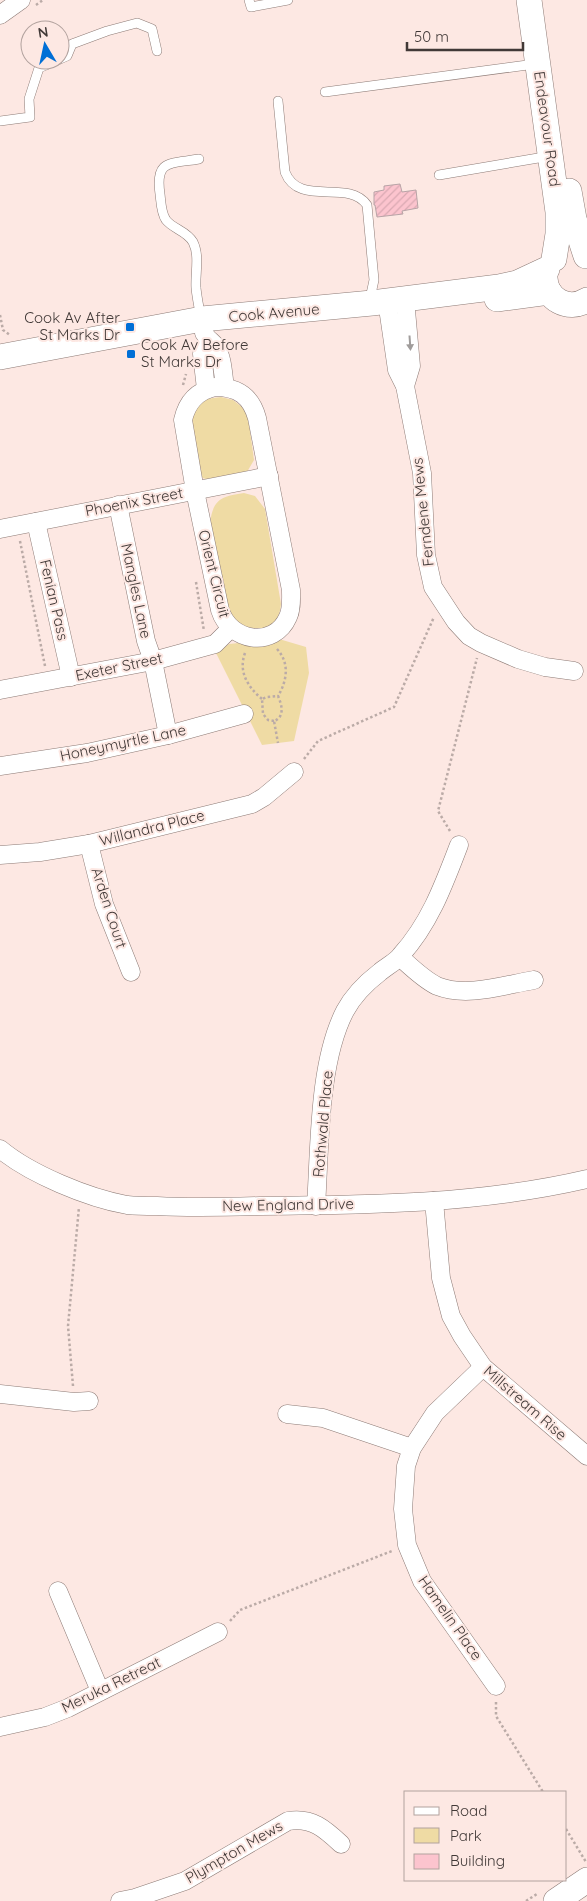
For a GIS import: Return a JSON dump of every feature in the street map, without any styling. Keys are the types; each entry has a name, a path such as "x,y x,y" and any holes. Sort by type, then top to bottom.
{"street":[{"path":"0,15 21,0"},
{"name":"Endeavour Road","path":"529,0 558,212 558,234 550,273"},
{"name":"Endeavour Road","path":"542,0 572,209 587,256"},
{"name":"Cook Avenue","path":"2,360 205,331 389,308 550,273 568,252 577,252 587,256"},
{"path":"550,273 558,302 566,305 580,304 587,300"},
{"name":"Ferndene Mews","path":"389,308 412,366 405,386 422,474 428,571 433,587 456,622 469,636 518,659 545,667 574,671"},
{"path":"205,331 216,346 225,387 206,389 202,354 205,331"},
{"name":"Orient Circuit","path":"206,389 190,401 184,420 195,491 220,610 225,623 230,629 245,636 269,636 281,627 289,614 291,590 258,418 253,404 243,393 225,387"},
{"name":"Phoenix Street","path":"0,529 269,476"},
{"name":"Mangles Lane","path":"118,505 146,641 153,661 168,735"},
{"name":"Fenian Pass","path":"36,522 71,677"},
{"name":"Exeter Street","path":"0,690 153,661 215,644 230,629"},
{"name":"Honeymyrtle Lane","path":"0,766 87,753 168,735 244,714"},
{"name":"Willandra Place","path":"0,855 40,852 88,844 252,804 264,797 294,772"},
{"name":"Arden Court","path":"88,844 104,904 131,972"},
{"name":"Rothwald Place","path":"316,1206 324,1088 334,1040 340,1022 346,1009 363,987 400,957 419,933 443,887 459,845"},
{"path":"400,957 426,980 447,989 471,990 534,980"},
{"name":"New England Drive","path":"0,1149 39,1174 81,1192 136,1205 178,1207 316,1206 434,1201 512,1194 587,1179"},
{"name":"Millstream Rise","path":"434,1201 441,1278 451,1316 462,1336 483,1367 587,1456"},
{"name":"Hamelin Place","path":"483,1367 435,1413 412,1448 406,1466 403,1485 404,1530 407,1545 428,1592 474,1653 496,1686"},
{"path":"0,1394 81,1402"},
{"path":"286,1414 323,1418 412,1448"},
{"path":"58,1591 100,1691"},
{"name":"Meruka Retreat","path":"0,1727 45,1717 68,1708 218,1632"},
{"name":"Plympton Mews","path":"120,1901 135,1898 185,1881 288,1821 304,1820 323,1827 341,1844"},
{"path":"556,1901 587,1880"},
{"path":"580,1901 587,1896"}],"lane":[{"path":"249,0 251,7 288,0"},
{"path":"70,49 72,44 107,31 137,23 152,30 157,52"},
{"path":"325,92 539,64"},
{"path":"0,121 30,117 29,99 38,70"},
{"path":"278,101 285,172 294,187 354,196 363,200 366,205 374,280 371,294 389,308"},
{"path":"439,174 551,156"},
{"path":"199,159 164,166 158,177 163,213 166,219 186,234 195,248 197,261 196,287 205,331"}],"path":[{"path":"0,315 3,330 2,360"},
{"path":"20,539 48,682"},
{"path":"294,772 318,741 394,707 436,612 444,604"},
{"path":"459,845 438,811 481,643"},
{"path":"250,650 246,650 243,659 244,674 249,686 262,699 263,714 268,720 274,721 282,714 278,696 285,680 286,666 281,653 274,646"},
{"path":"262,699 278,696"},
{"path":"274,721 278,743"},
{"path":"81,1192 68,1326 81,1402"},
{"path":"218,1632 240,1610 407,1545"},
{"path":"496,1686 496,1716 542,1791"},
{"path":"567,1831 587,1863"}],"green space":[{"path":"221,397 233,400 242,407 248,416 254,460 247,472 211,481 203,478 196,471 189,420 194,410 206,399"},
{"path":"244,493 255,496 265,509 281,604 275,621 270,626 264,628 232,624 210,523 213,509 220,500 224,497"},
{"path":"279,639 306,647 309,673 294,741 262,745 216,653 229,644"}],"building":[{"path":"400,184 402,192 416,190 418,208 402,211 403,214 377,217 374,205 374,192 384,190 384,186"}],"place":[{"name":"Cook Av After St Marks Dr","path":"130,327"},
{"name":"Cook Av Before St Marks Dr","path":"131,354"}]}
